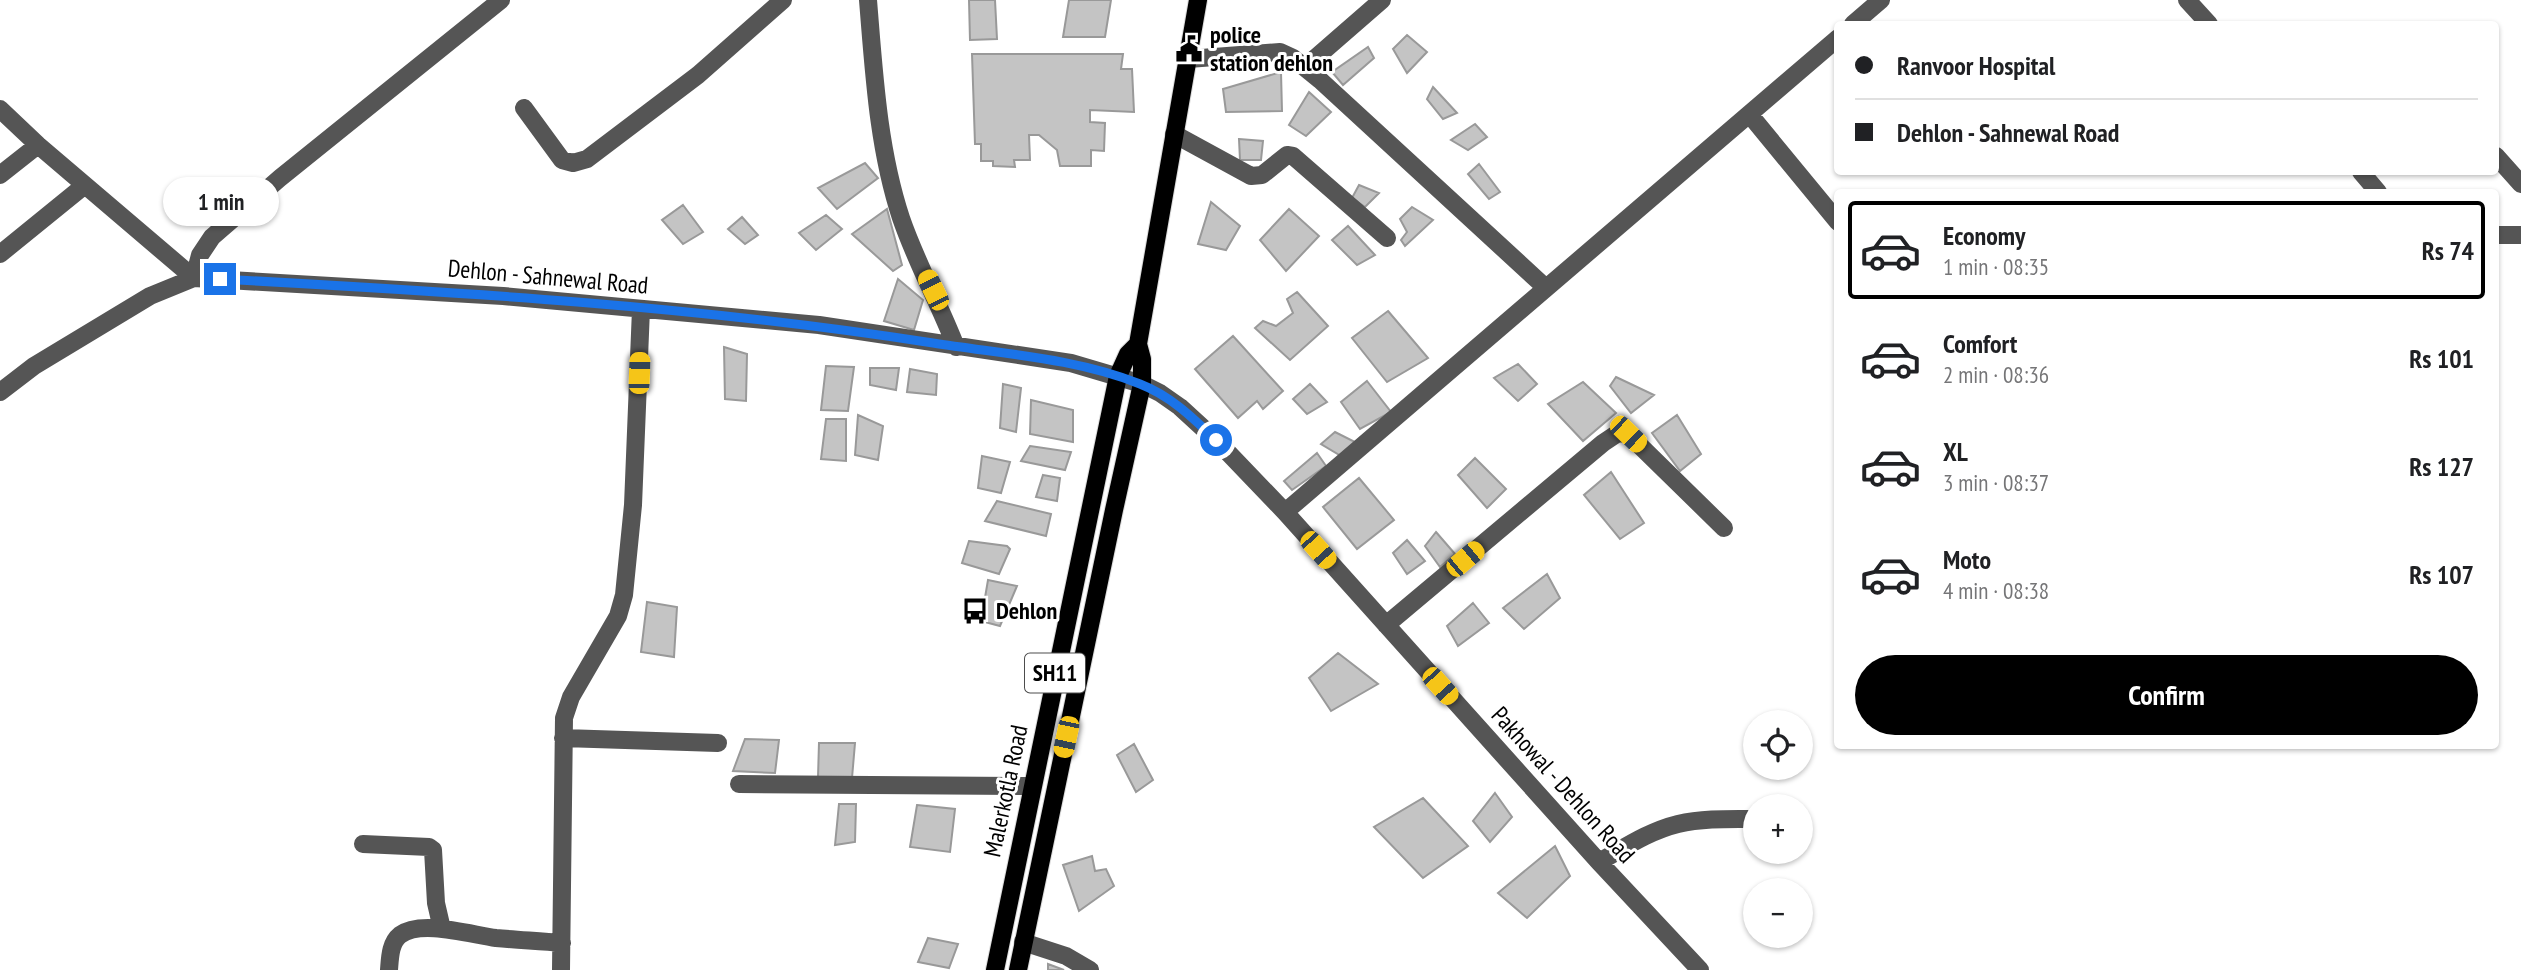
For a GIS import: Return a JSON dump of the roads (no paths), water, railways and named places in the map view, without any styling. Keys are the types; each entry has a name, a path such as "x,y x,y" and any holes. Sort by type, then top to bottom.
{"main road":[{"name":"SH11","path":"1142,384 1142,359 1138,344 1198,0"},
{"name":"SH11","path":"1118,376 1128,354 1138,344"},
{"name":"Malerkotla Road","path":"995,970 1118,376"},
{"name":"Malerkotla Road","path":"1018,970 1142,384"}],"street":[{"path":"0,109 38,145 194,278 200,255 212,237 280,178 501,0"},
{"path":"524,108 562,160 573,163 587,159 698,75 783,0"},
{"path":"868,0 879,116 901,217 956,347"},
{"path":"1305,67 1382,0"},
{"path":"1856,21 1881,0"},
{"path":"2186,0 2206,21"},
{"path":"1284,512 1834,42"},
{"path":"1188,60 1280,52 1293,58 1545,287"},
{"path":"1750,115 1834,217"},
{"path":"1174,134 1251,176 1262,175 1287,155 1293,156 1387,238"},
{"path":"0,175 38,145"},
{"path":"2499,159 2521,184"},
{"path":"2364,175 2375,189"},
{"path":"0,254 85,185"},
{"path":"2499,235 2521,235"},
{"name":"Dehlon - Sahnewal Road","path":"0,392 34,366 150,296 194,278 502,296 819,326 1071,363 1118,376"},
{"path":"561,970 564,718 571,697 618,616 624,595 632,505 641,309"},
{"name":"Pakhowal - Dehlon Road","path":"1118,376 1142,384 1180,407 1216,440 1599,863 1700,970"},
{"path":"1386,625 1618,433 1628,434 1724,528"},
{"path":"563,738 718,743"},
{"path":"739,784 1032,786"},
{"path":"1599,863 1652,832 1676,824 1743,819"},
{"path":"363,844 429,847 433,850 436,903 442,929"},
{"path":"389,970 391,949 400,935 411,930 442,929 498,938 562,943"},
{"path":"1023,942 1066,956 1090,970"}],"place":[{"name":"police station dehlon","path":"1189,49"},
{"name":"Dehlon","path":"975,611"}]}
